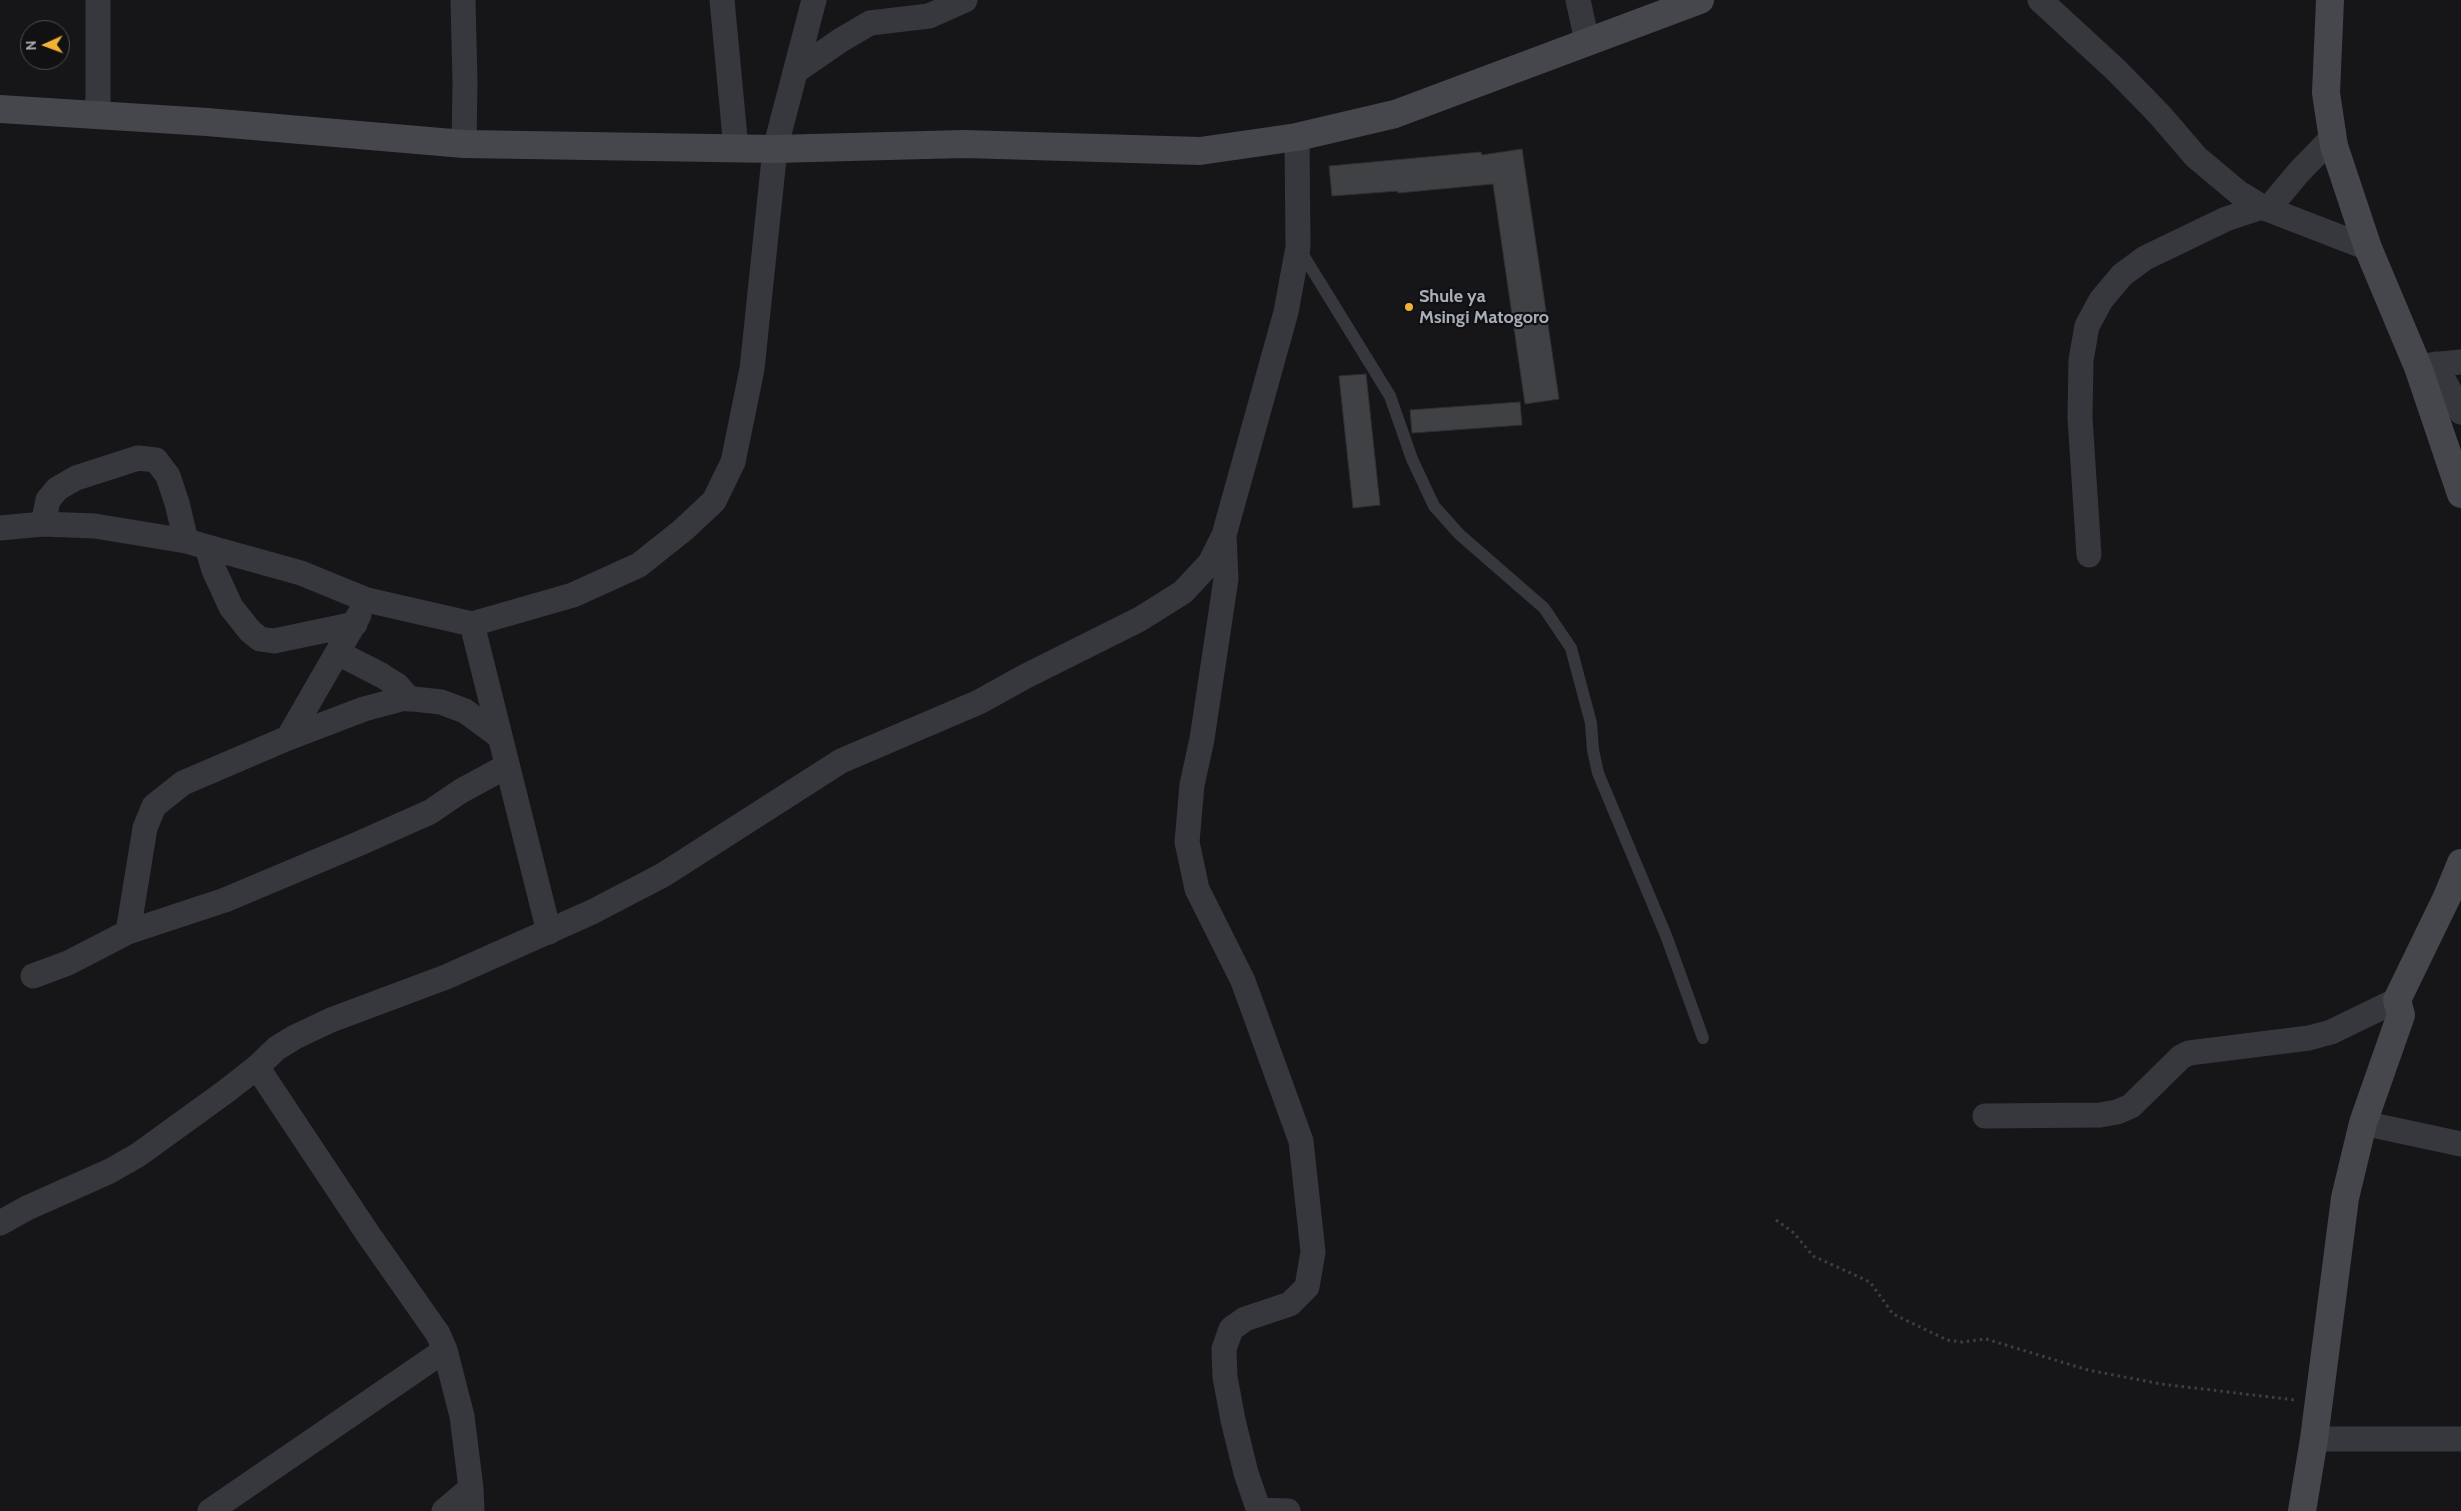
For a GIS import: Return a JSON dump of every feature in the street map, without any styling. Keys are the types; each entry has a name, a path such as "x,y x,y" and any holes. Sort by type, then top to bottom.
{"street":[{"path":"98,0 98,116"},
{"path":"463,0 464,144"},
{"path":"722,0 736,148"},
{"path":"0,528 43,524 95,526 196,544 301,573 368,600 472,624 573,595 639,566 683,530 714,500 733,462 752,369 775,149 814,0"},
{"path":"796,71 870,23 928,16 965,0"},
{"path":"1578,0 1587,41"},
{"path":"0,109 207,122 464,144 775,149 964,144 1200,151 1297,137 1395,114 1700,0"},
{"path":"2040,0 2116,70 2159,114 2196,157 2240,193 2265,208 2368,248"},
{"path":"2330,0 2326,93 2332,138 2352,206 2368,248 2426,365 2461,412"},
{"path":"0,1224 26,1208 110,1171 138,1155 257,1067 277,1048 295,1037 331,1020 446,977 549,932 663,875 841,761 979,702 1140,618 1183,592 1210,563 1224,535 1283,321 1298,247 1297,137"},
{"path":"2089,555 2080,418 2081,360 2087,326 2101,300 2122,275 2145,258 2226,219 2265,208 2332,138"},
{"path":"2426,365 2461,362"},
{"path":"2426,365 2461,494"},
{"path":"43,524 48,500 57,489 76,478 138,458 156,460 168,476 177,503 196,544 241,621 250,631 260,639 274,641 355,624"},
{"path":"1224,535 1226,579 1202,740 1192,785 1187,842 1197,889 1243,981 1301,1141 1313,1252 1308,1287 1290,1304 1246,1319 1231,1329 1224,1349 1225,1377 1233,1420 1246,1473 1259,1511 1288,1511"},
{"path":"288,738 368,600"},
{"path":"472,624 549,932"},
{"path":"298,636 336,657 381,675 397,685 410,699"},
{"path":"128,932 145,828 154,806 182,783 288,738 364,709 410,699 441,702 465,711 499,736"},
{"path":"33,976 68,962 128,932 225,900 358,844 430,812 462,791 507,766"},
{"path":"1984,1116 2117,1112 2130,1106 2181,1057 2189,1053 2309,1038 2331,1032 2397,1000 2447,897 2461,863"},
{"path":"2302,1511 2314,1439 2345,1198 2363,1122 2401,1015 2397,1000"},
{"path":"257,1067 373,1242 438,1334 445,1350 462,1416 472,1499 444,1511"},
{"path":"2363,1122 2461,1144"},
{"path":"210,1511 445,1350"},
{"path":"2314,1439 2461,1439"}],"lane":[{"path":"1298,247 1390,396 1412,459 1434,506 1459,534 1544,608 1571,648 1591,722 1593,750 1598,773 1667,938 1703,1038"}],"path":[{"path":"1776,1220 1794,1232 1814,1256 1870,1282 1893,1314 1947,1340 1962,1342 1986,1339 2088,1370 2161,1384 2318,1403"}],"building":[{"path":"1522,149 1559,399 1525,404 1493,184 1398,193 1398,191 1332,196 1329,166 1481,152 1482,155"},
{"path":"1366,374 1380,505 1353,508 1339,376"},
{"path":"1520,402 1522,425 1412,433 1410,410"}],"place":[{"name":"Shule ya Msingi Matogoro","path":"1409,307"}]}
